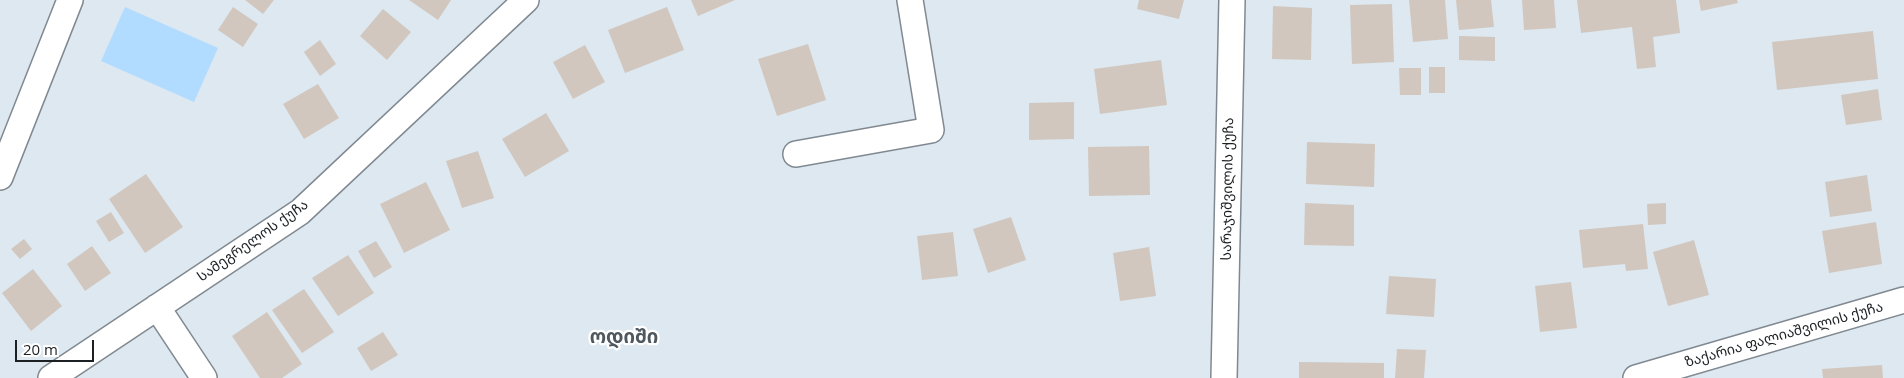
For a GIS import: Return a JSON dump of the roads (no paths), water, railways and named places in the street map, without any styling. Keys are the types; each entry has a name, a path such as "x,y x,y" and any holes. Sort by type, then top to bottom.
{"street":[{"path":"0,177 70,0"},
{"name":"სამეგრელოს ქუჩა","path":"51,378 300,212 526,0"},
{"path":"796,154 931,130 910,0"},
{"name":"სარაჯიშვილის ქუჩა","path":"1224,378 1232,0"},
{"name":"ზაქარია ფალიაშვილის ქუჩა","path":"1636,378 1904,300"},
{"path":"157,307 204,378"}],"district":[{"name":"ოდიში","path":"624,338"}]}
